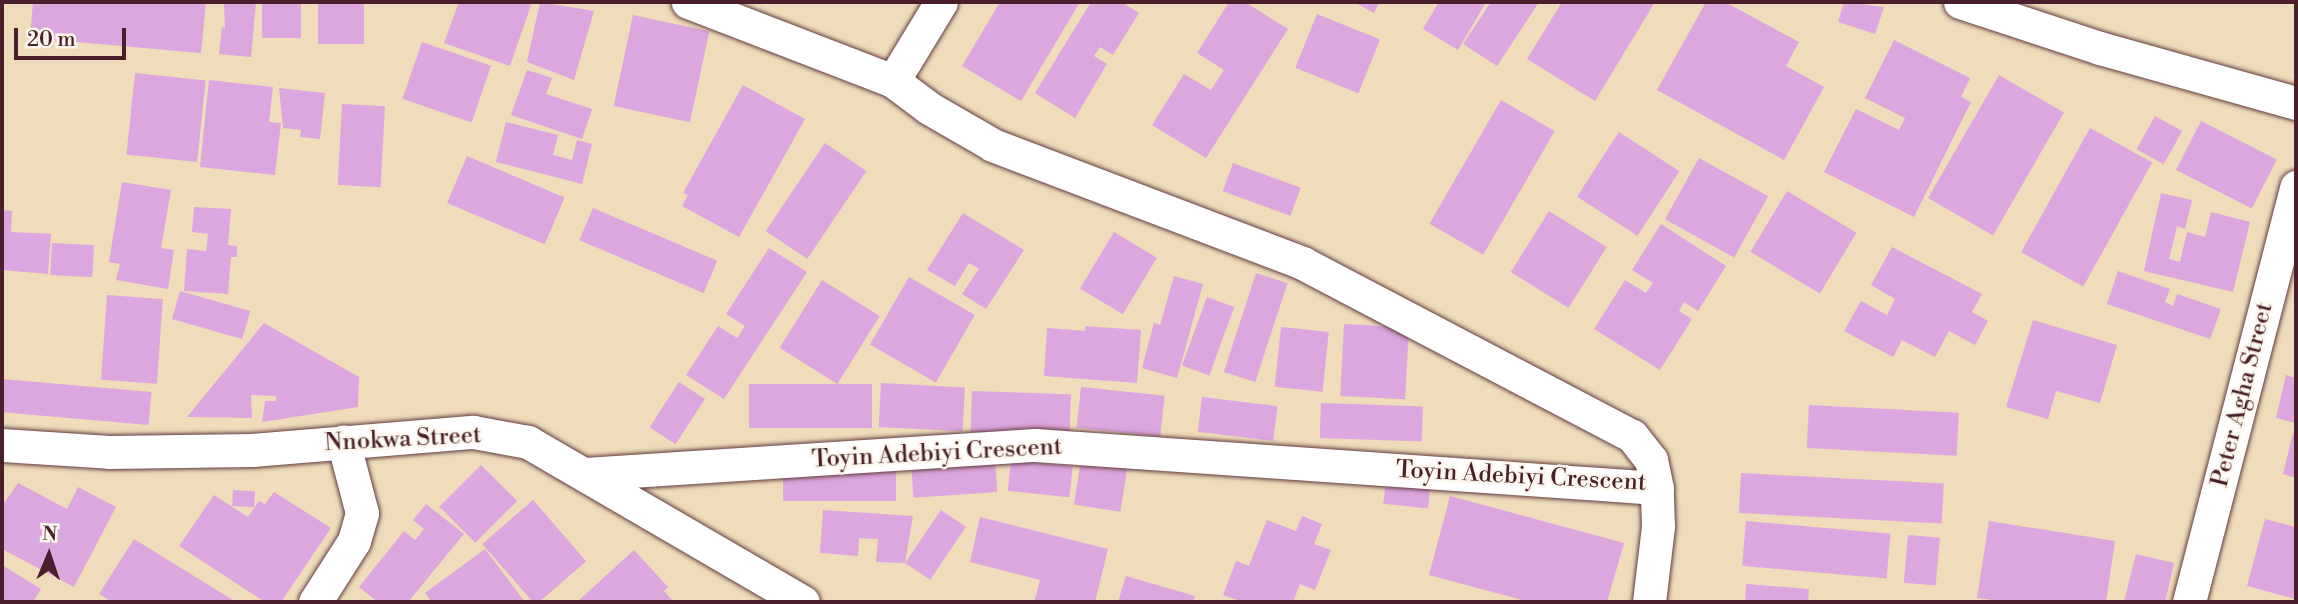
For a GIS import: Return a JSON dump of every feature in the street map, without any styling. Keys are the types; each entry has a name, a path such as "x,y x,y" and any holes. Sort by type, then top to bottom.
{"street":[{"name":"Toyin Adebiyi Crescent","path":"585,474 1035,445 1657,488 1651,460 1632,436 1303,263 993,145 929,108 893,81 688,2"},
{"path":"893,81 941,2"},
{"path":"1960,2 2100,48 2296,103"},
{"name":"Peter Agha Street","path":"2189,602 2296,187"},
{"name":"Nnokwa Street","path":"2,445 109,452 252,450 473,432 528,442 803,602"},
{"path":"315,602 354,541 362,513 343,441"},
{"path":"1649,602 1658,526 1657,488"}],"building":[{"path":"33,2 206,2 201,53 30,38"},
{"path":"224,2 256,2 251,57 219,54 222,27 225,28"},
{"path":"262,2 301,2 301,38 262,38"},
{"path":"318,2 364,2 364,44 318,44"},
{"path":"459,2 532,2 510,66 444,43"},
{"path":"540,2 594,11 574,80 527,62"},
{"path":"1000,2 1080,2 1021,101 962,66"},
{"path":"1091,2 1121,2 1139,13 1113,55 1100,47 1094,56 1107,64 1075,118 1035,93"},
{"path":"1229,2 1245,2 1288,29 1206,158 1152,125 1184,74 1211,90 1224,70 1197,53"},
{"path":"1354,2 1380,2 1374,13"},
{"path":"1439,2 1486,2 1458,50 1423,29"},
{"path":"1491,2 1539,2 1497,66 1463,44"},
{"path":"1562,2 1655,2 1595,101 1527,59"},
{"path":"1706,2 1725,2 1799,42 1786,66 1824,87 1784,160 1657,90"},
{"path":"1844,2 1884,7 1875,34 1838,22"},
{"path":"1317,14 1380,39 1358,93 1295,68"},
{"path":"633,15 709,31 690,122 614,106"},
{"path":"1894,40 1970,78 1961,97 1971,102 1914,217 1824,172 1856,109 1899,130 1905,118 1865,98"},
{"path":"422,42 491,66 471,122 402,99"},
{"path":"527,70 552,78 546,94 592,109 582,139 511,115"},
{"path":"135,73 206,80 197,162 126,155"},
{"path":"1999,75 2064,112 1993,235 1928,198"},
{"path":"209,80 273,87 269,122 281,123 275,175 200,167"},
{"path":"743,85 805,119 739,237 682,206 688,195 683,193"},
{"path":"279,88 325,93 320,139 300,137 301,130 283,128"},
{"path":"1501,100 1555,131 1483,255 1430,224"},
{"path":"342,104 385,106 381,187 338,185"},
{"path":"2155,116 2182,131 2164,164 2137,149"},
{"path":"2201,121 2277,160 2252,209 2176,170"},
{"path":"506,122 558,135 553,155 572,160 577,140 592,144 582,184 496,162"},
{"path":"2090,128 2152,162 2083,287 2021,252"},
{"path":"1619,132 1679,171 1637,236 1577,197"},
{"path":"825,143 866,171 807,259 766,231"},
{"path":"467,156 565,197 545,244 447,203"},
{"path":"1699,158 1768,196 1734,258 1665,219"},
{"path":"1233,163 1301,188 1290,216 1223,191"},
{"path":"122,182 171,190 161,248 174,250 168,289 116,280 120,264 109,262"},
{"path":"1787,191 1856,233 1820,294 1750,252"},
{"path":"2161,193 2192,200 2185,229 2177,226 2169,259 2180,262 2187,232 2205,237 2211,212 2250,222 2233,292 2144,271"},
{"path":"194,207 231,209 228,245 237,246 237,257 231,257 228,294 184,291 187,249 206,251 208,234 192,232"},
{"path":"593,208 717,261 704,293 579,240"},
{"path":"2,210 12,211 11,232 51,234 48,274 2,270"},
{"path":"1549,211 1607,247 1569,308 1511,272"},
{"path":"963,213 1024,250 986,309 962,294 979,269 969,263 955,286 927,270"},
{"path":"1661,224 1726,266 1698,311 1684,302 1679,311 1692,319 1660,370 1594,329 1625,280 1646,293 1653,283 1632,270"},
{"path":"1114,232 1157,258 1123,314 1080,289"},
{"path":"52,243 94,245 92,277 50,275"},
{"path":"1892,247 1982,294 1972,312 1988,321 1975,345 1949,331 1935,357 1902,340 1893,357 1844,331 1861,301 1887,315 1895,299 1871,285"},
{"path":"769,248 807,272 724,399 686,375 718,326 737,338 745,326 726,314"},
{"path":"2118,271 2170,289 2165,302 2173,306 2177,294 2221,309 2210,339 2107,304"},
{"path":"1256,273 1287,283 1255,382 1224,372"},
{"path":"1174,276 1203,284 1177,378 1142,368 1154,323 1160,325"},
{"path":"909,277 975,315 936,383 870,345"},
{"path":"822,280 880,316 837,384 780,348"},
{"path":"180,291 250,311 242,339 172,319"},
{"path":"107,295 163,299 157,384 101,380"},
{"path":"1207,297 1234,307 1209,376 1182,366"},
{"path":"2033,320 2117,345 2100,403 2056,391 2048,419 2006,407"},
{"path":"264,323 359,377 358,407 262,422 265,401 276,401 276,396 251,395 252,418 187,417"},
{"path":"1344,324 1409,327 1405,399 1340,396"},
{"path":"1085,326 1141,330 1137,383 1044,376 1047,328 1085,331"},
{"path":"1281,327 1329,332 1322,392 1275,387"},
{"path":"2286,375 2296,378 2296,423 2276,418"},
{"path":"2,379 151,392 149,425 2,412"},
{"path":"679,382 705,399 676,444 650,427"},
{"path":"881,383 965,387 963,431 879,427"},
{"path":"749,384 872,384 872,428 749,428"},
{"path":"1081,387 1165,396 1160,437 1077,428"},
{"path":"972,391 1071,394 1070,435 971,432"},
{"path":"1202,397 1277,406 1273,441 1198,432"},
{"path":"1321,403 1423,407 1422,442 1320,438"},
{"path":"1809,405 1959,413 1957,456 1807,448"},
{"path":"2293,433 2296,434 2296,478 2283,474"},
{"path":"995,460 997,492 913,498 911,466"},
{"path":"1011,460 1073,466 1069,497 1008,491"},
{"path":"1081,460 1127,467 1120,512 1074,504"},
{"path":"481,465 517,501 475,543 439,507"},
{"path":"783,465 896,465 896,501 783,501"},
{"path":"1741,473 1944,484 1942,524 1739,513"},
{"path":"1386,478 1431,483 1428,509 1383,504"},
{"path":"18,483 67,509 78,487 116,507 74,587 2,549 2,506"},
{"path":"233,490 255,491 254,507 232,506"},
{"path":"274,492 331,528 281,602 265,602 179,546 214,495 248,517 259,501 265,504"},
{"path":"1450,496 1624,543 1607,602 1530,602 1429,575"},
{"path":"533,500 586,561 539,602 533,602 482,544"},
{"path":"426,504 464,534 408,602 378,602 359,587 404,531 415,540 424,529 413,520"},
{"path":"823,510 913,516 905,563 876,562 878,539 859,538 858,556 820,553"},
{"path":"941,510 966,527 930,580 905,563"},
{"path":"1302,516 1322,524 1314,544 1331,550 1315,590 1300,584 1293,602 1243,602 1223,595 1236,561 1249,566 1267,520 1296,531"},
{"path":"980,517 1108,549 1095,602 1034,602 1040,580 970,562"},
{"path":"2265,519 2296,527 2296,599 2247,586"},
{"path":"1746,521 1890,534 1887,578 1742,566"},
{"path":"1989,521 2115,541 2106,602 2008,602 1977,598"},
{"path":"1908,535 1940,538 1936,586 1904,583"},
{"path":"134,539 236,602 112,602 99,594"},
{"path":"485,549 525,602 432,602 425,593"},
{"path":"634,550 668,587 664,591 674,602 577,602"},
{"path":"2136,554 2174,563 2165,602 2124,602"},
{"path":"2,565 41,589 33,602 2,602"},
{"path":"1126,576 1195,596 1193,602 1118,602"},
{"path":"1746,584 1809,589 1808,602 1745,602"}]}
